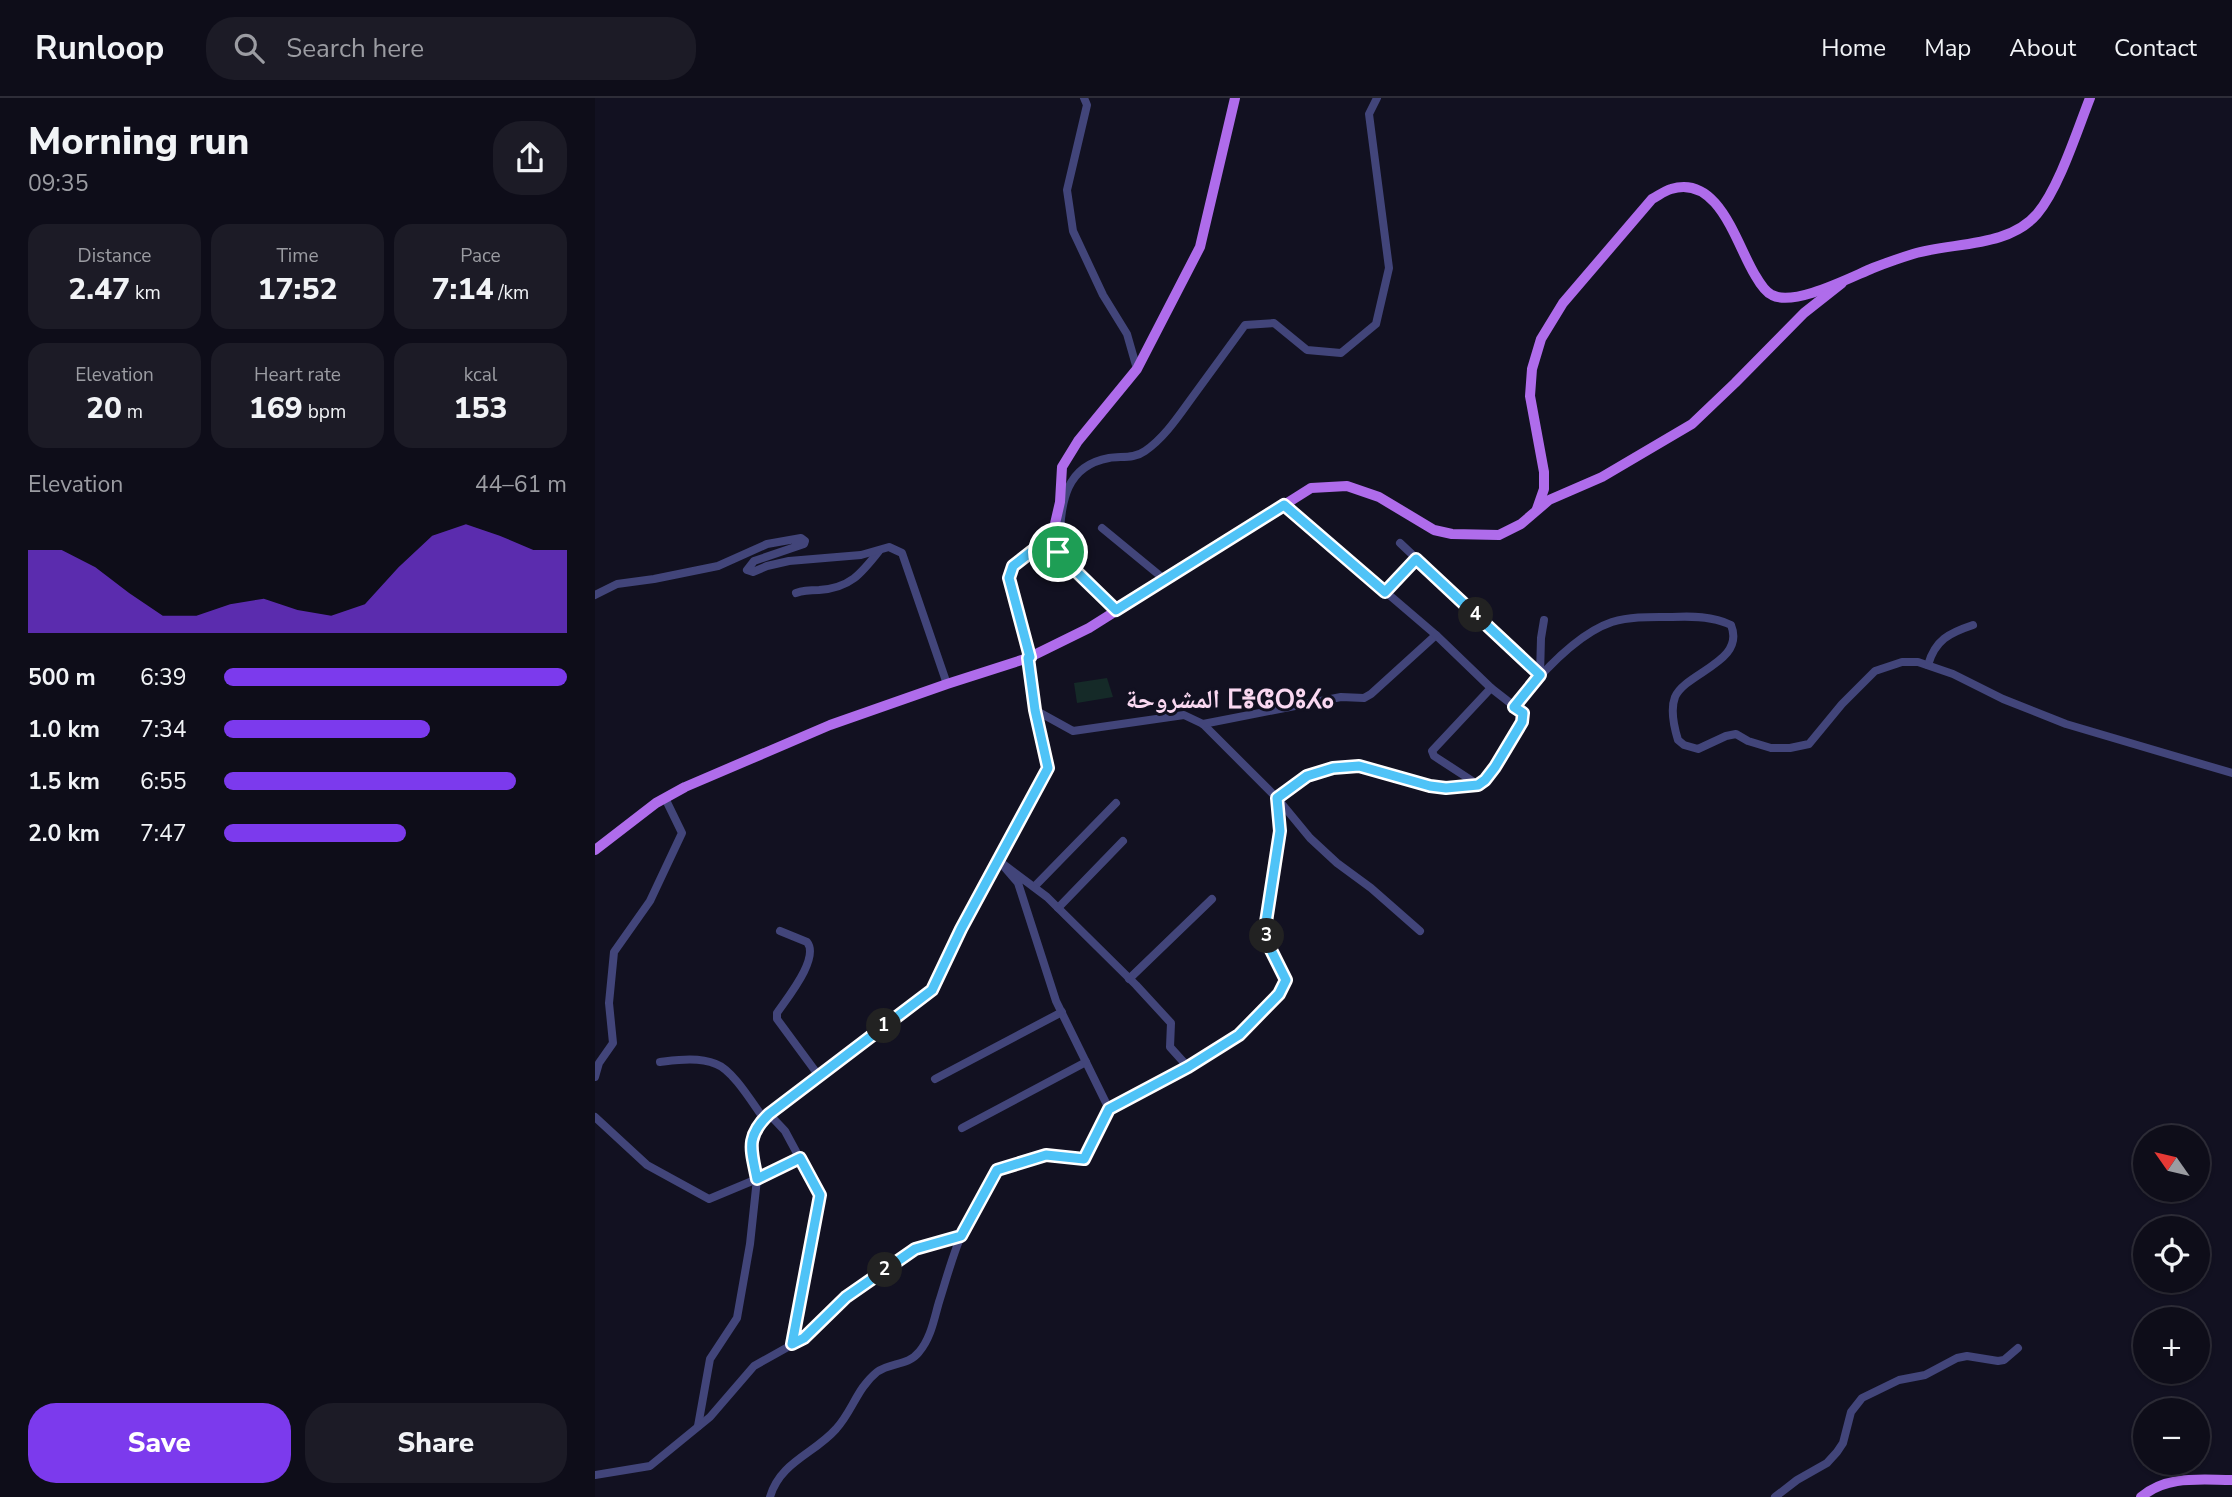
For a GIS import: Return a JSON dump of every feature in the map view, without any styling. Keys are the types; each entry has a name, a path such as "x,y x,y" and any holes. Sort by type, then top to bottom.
{"main road":[{"path":"1029,658 1009,578 1013,566 1045,541 1054,528 1060,502 1062,467 1078,441 1137,369 1201,247 1235,98"},
{"path":"1536,512 1544,489 1544,472 1530,396 1532,369 1541,339 1563,303 1652,199 1669,189 1683,187 1696,188 1710,196 1720,208 1760,284 1772,295 1785,298 1842,283 1871,269 1916,254 1994,239 2019,229 2037,214 2053,188 2091,98"},
{"path":"595,850 665,798 685,787 830,726 1029,658 1089,628 1311,488 1347,486 1379,496 1434,530 1452,534 1499,535 1521,524 1549,500 1602,477 1692,424 1804,313 1842,283"},
{"path":"2141,1497 2162,1485 2183,1479 2232,1480"}],"street":[{"path":"1084,98 1087,105 1067,190 1073,231 1103,295 1127,334 1137,369"},
{"path":"1058,552 1063,500 1075,475 1086,466 1108,458 1137,455 1145,451 1174,421 1245,325 1274,323 1307,350 1341,353 1376,324 1389,268 1369,114 1377,98"},
{"path":"1277,798 1307,776 1333,768 1359,766 1430,786 1446,788 1478,785 1495,767 1522,722 1523,713 1491,688 1436,635 1284,505"},
{"path":"1102,528 1164,579"},
{"path":"595,595 617,584 718,566 767,544 801,538 805,541 804,544 754,561 747,570 753,572 789,561 860,555 889,547 902,552 947,684"},
{"path":"1045,541 1116,610"},
{"path":"1400,543 1540,675"},
{"path":"796,593 805,589 840,587 860,575 879,550"},
{"path":"1385,592 1416,559"},
{"path":"1514,707 1540,675 1577,643 1610,623 1634,617 1684,616 1720,619 1731,625 1732,641 1719,662 1682,688 1676,696 1673,708 1678,740 1684,745 1698,749 1736,734 1771,748 1809,744 1842,704 1875,671 1902,662 1918,662 1953,674 2003,699 2066,724 2232,773"},
{"path":"1540,675 1544,620"},
{"path":"1928,665 1937,644 1973,625"},
{"path":"1203,724 1341,697 1364,698 1436,635"},
{"path":"698,1426 710,1359 737,1318 750,1244 757,1179 751,1145 752,1135 766,1116 932,990 961,929 1048,768 1035,710 1029,658"},
{"path":"1478,785 1434,756 1432,751 1491,688"},
{"path":"1035,710 1073,731 1184,715 1203,724 1277,798 1310,838 1420,931"},
{"path":"595,1077 599,1063 613,1043 609,1003 614,952 650,901 682,833 665,798"},
{"path":"770,1497 782,1473 796,1460 824,1442 839,1427 860,1389 878,1371 907,1362 918,1354 929,1337 961,1236 997,1170 1046,1155 1084,1159 1109,1109 1188,1067 1239,1035 1284,986 1286,980 1268,944 1266,922 1280,831 1277,798"},
{"path":"1034,887 1116,803"},
{"path":"1058,908 1123,841"},
{"path":"999,860 1058,908 1171,1023 1170,1047 1188,1067"},
{"path":"999,860 1018,883 1056,1001 1109,1109"},
{"path":"1129,979 1212,900"},
{"path":"781,931 807,942 811,951 797,984 777,1013 777,1019 819,1076"},
{"path":"935,1079 1062,1012"},
{"path":"660,1062 687,1059 716,1063 730,1074 766,1116 785,1131 820,1195 792,1344"},
{"path":"963,1128 1086,1062"},
{"path":"595,1117 647,1165 709,1199 800,1158"},
{"path":"595,1475 650,1465 711,1417 754,1366 804,1338 846,1297 915,1249 961,1236"},
{"path":"1775,1497 1797,1480 1827,1463 1837,1452 1843,1443 1851,1412 1862,1398 1899,1380 1926,1375 1957,1358 1967,1356 1998,1361 2004,1360 2018,1348"}],"green space":[{"path":"1107,678 1113,697 1077,703 1074,683"}],"district":[{"name":"المشروحة ⵎⴻⵛⵔⵓⵃⴰ","path":"1230,699"}],"route":[{"path":"1284,505 1385,592 1416,559 1540,675 1514,707 1523,713 1522,722 1495,767 1478,785 1446,788 1430,786 1359,766 1333,768 1307,776 1277,798 1280,831 1266,922 1268,944 1286,980 1279,994 1239,1035 1188,1067 1109,1109 1084,1159 1046,1155 997,1170 961,1236 915,1249 846,1297 804,1338 792,1344 820,1195 800,1158 757,1179 751,1145 752,1135 769,1114 932,990 961,929 1048,768 1035,710 1030,657 1009,578 1013,566 1045,541 1058,552 1116,610 1284,505"}]}
